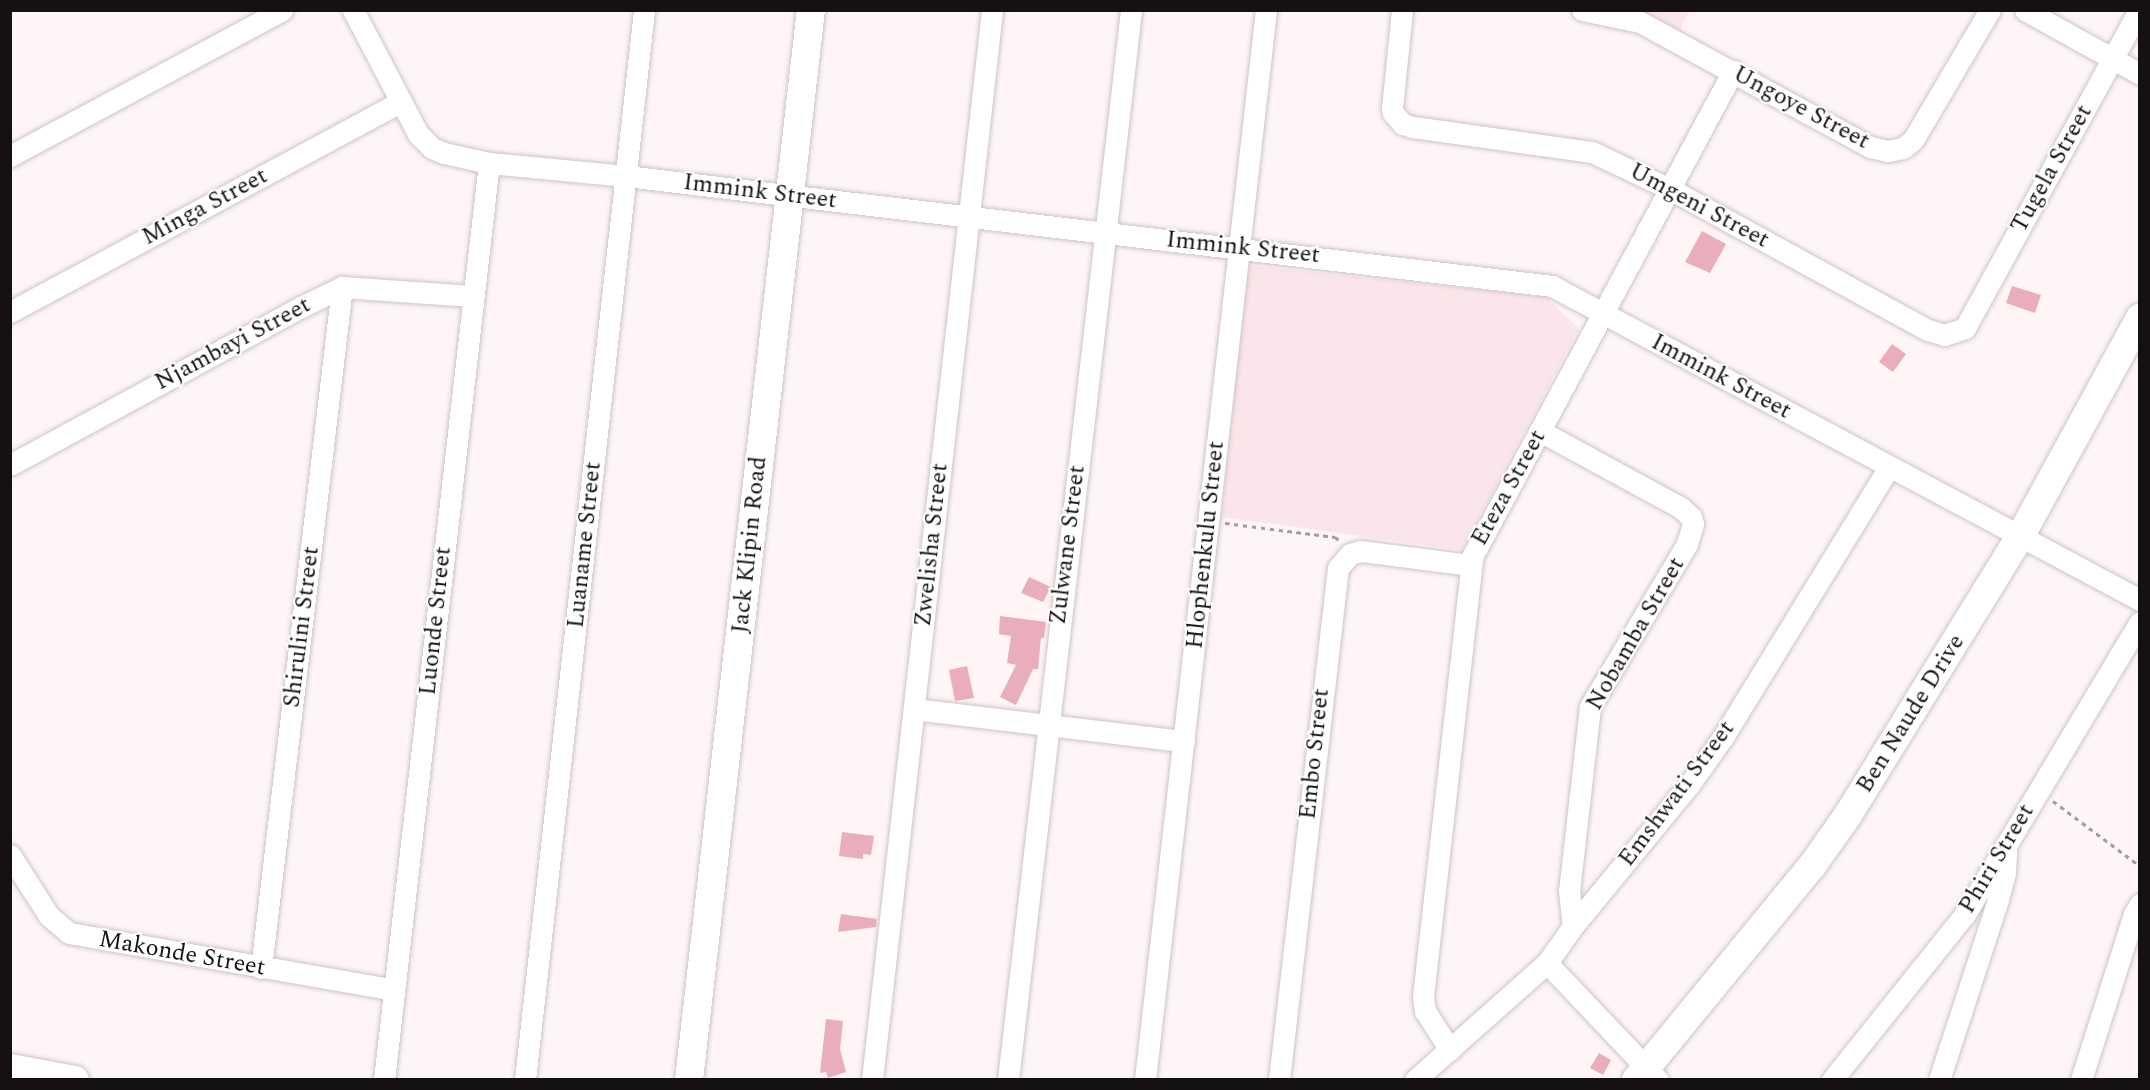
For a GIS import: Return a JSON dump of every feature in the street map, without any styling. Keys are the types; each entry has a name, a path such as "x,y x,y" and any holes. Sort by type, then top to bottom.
{"street":[{"path":"10,156 282,10"},
{"name":"Immink Street","path":"353,10 418,134 432,148 489,163 626,176 1540,282 1552,286 2139,600"},
{"name":"Luaname Street","path":"525,1080 644,10"},
{"name":"Jack Klipin Road","path":"689,1080 811,10"},
{"name":"Zwelisha Street","path":"872,1080 992,10"},
{"name":"Zulwane Street","path":"1008,1080 1131,10"},
{"name":"Hlophenkulu Street","path":"1145,1080 1266,10"},
{"name":"Umgeni Street","path":"1402,10 1392,108 1397,119 1413,128 1584,149 1670,189 1928,330 1949,335 1965,327"},
{"name":"Ungoye Street","path":"1582,10 1641,22 1870,147 1883,151 1898,150 1913,140 1990,10"},
{"path":"2025,10 2139,74"},
{"name":"Tugela Street","path":"1965,327 2139,10"},
{"name":"Eteza Street","path":"1450,1050 1425,1011 1423,997 1470,565 1474,549 1540,431 1733,71"},
{"name":"Minga Street","path":"10,312 400,102"},
{"name":"Luonde Street","path":"384,1080 489,163"},
{"name":"Njambayi Street","path":"10,465 342,287 472,296"},
{"name":"Shirulini Street","path":"261,968 342,287"},
{"name":"Ben Naude Drive","path":"1647,1076 1812,866 1848,815 2020,537 2139,318"},
{"name":"Nobamba Street","path":"1540,431 1681,508 1691,517 1693,524 1687,544 1590,707 1569,890 1574,926"},
{"name":"Emshwati Street","path":"1415,1080 1547,963 1574,926 1689,785 1723,737 1889,467"},
{"path":"1350,554 1366,551 1470,565"},
{"name":"Embo Street","path":"1279,1080 1335,577 1342,561 1350,554"},
{"name":"Phiri Street","path":"1832,1080 1965,914 2139,622"},
{"path":"914,709 1184,741"},
{"path":"1939,1080 2001,890 2006,865 2005,846"},
{"name":"Makonde Street","path":"10,855 49,916 69,933 394,990"},
{"path":"2080,1080 2139,904"},
{"path":"1547,963 1647,1076"},
{"path":"10,1068 75,1080"}],"path":[{"path":"1208,521 1335,537 1350,554"},
{"path":"2039,791 2139,866"}],"shaded area":[{"path":"1641,11 1689,11 1680,30"},
{"path":"1247,265 1546,297 1579,329 1462,550 1222,517"}],"building":[{"path":"1702,231 1726,244 1710,273 1685,262"},
{"path":"2012,286 2041,295 2035,313 2006,303"},
{"path":"1892,344 1906,354 1893,372 1879,362"},
{"path":"1029,577 1051,587 1043,602 1021,593"},
{"path":"1000,616 1046,622 1044,638 1041,638 1038,669 1033,669 1016,705 1000,697 1016,665 1007,663 1011,636 999,634"},
{"path":"967,666 974,698 955,701 949,670"},
{"path":"842,832 874,836 871,855 863,854 863,859 839,856"},
{"path":"841,914 877,919 876,927 838,932"},
{"path":"826,1019 843,1021 840,1049 846,1072 828,1078 826,1072 820,1073"},
{"path":"1599,1053 1611,1060 1603,1075 1590,1068"}]}
